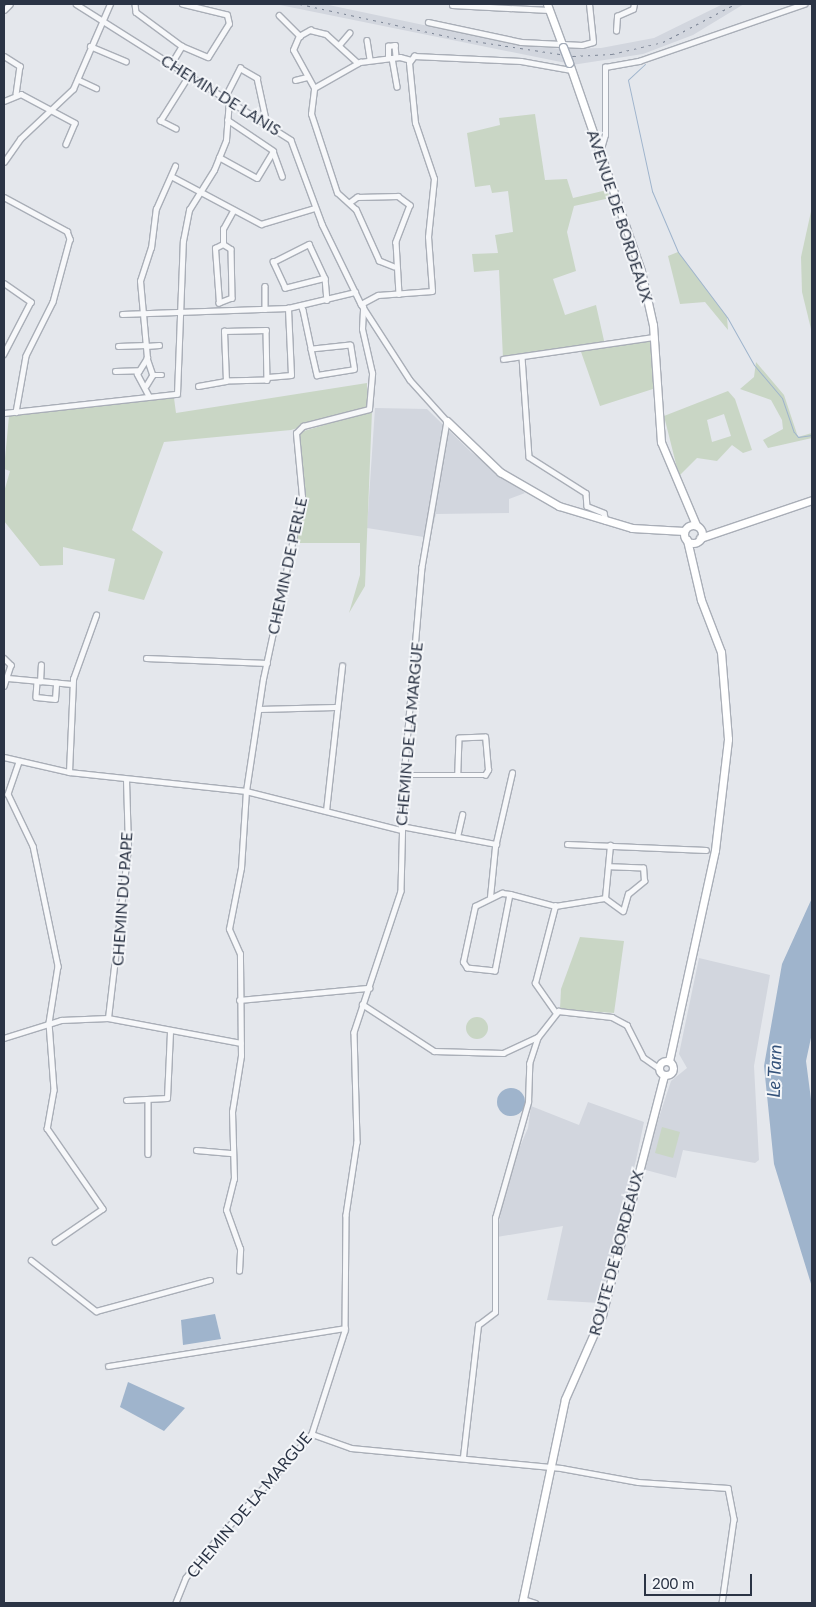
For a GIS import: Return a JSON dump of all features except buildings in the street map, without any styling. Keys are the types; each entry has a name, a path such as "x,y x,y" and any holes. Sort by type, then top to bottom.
{"main road":[{"name":"AVENUE DE BORDEAUX","path":"548,7 641,271 654,337 660,442 688,510 697,526 699,539"},
{"path":"447,421 484,459 520,485 559,506 606,522 669,532 697,526 716,530"},
{"path":"669,532 686,540 699,539 716,530 762,519 812,500"},
{"path":"664,1075 659,1068 669,1061 715,850 728,739 722,658 700,595 694,559 686,540 685,530 688,510"},
{"path":"694,559 699,539"},
{"name":"ROUTE DE BORDEAUX","path":"522,1601 567,1392 602,1316 664,1075 673,1071 669,1061"}],"street":[{"path":"4,10 10,4"},
{"name":"CHEMIN DE LANIS","path":"76,4 291,140 315,208 362,306"},
{"path":"4,162 79,80 90,46 110,4"},
{"path":"136,4 136,12 182,46 208,58 229,24 227,15 182,4"},
{"path":"428,22 521,42 562,45 593,42 589,4"},
{"path":"616,31 617,16 632,9 634,4"},
{"path":"600,152 605,67 639,61 804,4"},
{"path":"452,5 548,7"},
{"path":"279,15 300,36"},
{"path":"358,63 340,45 317,30 300,36 293,50 314,88 312,121 337,193 350,202 383,266 394,267"},
{"path":"340,45 350,33"},
{"path":"367,40 370,60"},
{"path":"90,46 126,61"},
{"path":"171,64 182,46"},
{"path":"4,56 20,66 16,94"},
{"path":"447,421 421,396 362,306 372,297 432,290 428,237 434,179 415,123 411,60 414,56 511,60 570,66"},
{"path":"314,88 358,63 392,58 411,60"},
{"path":"392,58 397,87"},
{"path":"4,413 177,394 178,310 183,241 189,210 219,157 227,120 227,99 240,68 257,78 267,124"},
{"path":"176,129 160,121 189,75"},
{"path":"296,80 307,77"},
{"path":"79,80 96,88"},
{"path":"4,101 16,94"},
{"path":"16,94 52,109 76,124 66,144"},
{"path":"227,120 273,150 282,176"},
{"path":"219,157 257,178 273,150"},
{"path":"153,375 147,358 146,310 141,276 151,248 156,208 172,177 175,166"},
{"path":"172,177 233,211 261,224 315,208"},
{"path":"4,196 67,231 70,239 53,302 26,356 16,412"},
{"path":"350,202 356,197 407,199 410,212 396,242 394,267 399,294"},
{"path":"223,244 223,228 233,211"},
{"path":"223,244 231,249 232,263 232,298 225,302 216,300 215,278 215,248 223,244"},
{"path":"322,279 285,288 273,262 309,244 322,279 327,300"},
{"path":"4,283 31,302 4,354"},
{"path":"265,286 265,309"},
{"path":"122,314 146,310 288,308 356,292"},
{"path":"225,302 225,309"},
{"path":"301,305 311,349 319,376 354,369 350,345 311,349"},
{"name":"CHEMIN DE PERLE","path":"239,1271 240,1249 226,1210 234,1179 232,1112 241,1043 239,1000 240,954 229,929 241,868 246,791 267,663 302,497 296,433 304,426 369,409 372,373 363,335 362,306"},
{"path":"198,386 226,381 291,375 288,308"},
{"path":"226,381 224,331 266,330 268,377"},
{"path":"503,359 654,337"},
{"path":"118,346 159,346"},
{"path":"522,357 529,457 586,493 586,506 604,513 606,522"},
{"path":"138,370 147,358"},
{"path":"138,370 147,385 149,397"},
{"path":"115,371 138,370"},
{"path":"147,385 153,375"},
{"path":"153,375 162,375"},
{"name":"CHEMIN DE LA MARGUE","path":"176,1603 186,1578 215,1542 312,1434 345,1328 346,1215 357,1142 352,1058 362,1004 401,891 401,828 404,776 424,549 447,421"},
{"path":"69,772 72,684 96,615"},
{"path":"4,658 11,661 8,678 4,686"},
{"path":"146,658 267,663"},
{"path":"41,665 36,697 56,699 56,683"},
{"path":"326,811 335,707 342,666"},
{"path":"8,678 72,684"},
{"path":"259,710 335,707"},
{"path":"404,776 485,775 488,770 485,737 459,738 458,774"},
{"path":"4,757 69,772 126,780 246,791 401,828 496,844"},
{"path":"19,762 8,794 33,846 58,966 50,1023 54,1090 48,1128 103,1209 55,1242"},
{"path":"490,897 496,844 512,774"},
{"name":"CHEMIN DU PAPE","path":"108,1018 128,847 126,780"},
{"path":"457,837 462,815"},
{"path":"567,844 706,850"},
{"path":"605,898 611,867 610,845"},
{"path":"510,894 497,965 492,973 467,968 463,962 472,910 490,897 510,894 555,906 605,898 623,911 628,894 644,881 643,868 611,867"},
{"path":"555,906 535,983 555,1012 616,1018 631,1031 648,1062 659,1068"},
{"path":"239,1000 369,988"},
{"path":"362,1004 434,1051 504,1052 538,1037"},
{"path":"463,1457 478,1325 495,1312 495,1218 528,1102 529,1064 538,1037 555,1012"},
{"path":"4,1038 50,1023 108,1018 170,1032 241,1043"},
{"path":"126,1100 167,1098 170,1032"},
{"path":"148,1099 148,1154"},
{"path":"196,1150 233,1153"},
{"path":"31,1260 96,1311 210,1280"},
{"path":"108,1366 345,1328"},
{"path":"312,1434 351,1448 463,1457 638,1482 728,1488 734,1498 734,1527 722,1603"},
{"path":"522,1601 536,1603"}],"shaded area":[{"path":"275,4 324,4 514,44 561,49 566,63"},
{"path":"723,4 744,4 693,35 643,54 572,65 567,49 601,48 654,38"},
{"path":"375,408 427,409 471,452 525,493 509,499 509,513 436,514 430,538 367,528"},
{"path":"699,958 770,975 754,1066 759,1160 755,1163 683,1150 676,1178 642,1169 671,1081 687,1068 679,1054"},
{"path":"588,1102 644,1122 600,1303 547,1300 563,1226 497,1237 506,1179 528,1128 531,1106 579,1125"}],"green space":[{"path":"535,114 545,180 567,179 573,198 607,190 610,198 574,206 567,232 576,271 553,279 565,315 596,305 605,345 654,337 656,388 600,406 580,349 503,359 499,270 474,272 472,254 498,253 495,235 513,232 508,191 492,193 490,185 475,187 467,133 500,125 499,118"},
{"path":"812,207 812,333 802,292 801,257"},
{"path":"678,252 727,317 728,330 705,302 680,304 668,256"},
{"path":"756,362 784,395 798,437 812,433 812,438 768,448 763,440 783,429 782,420 771,400 740,389 754,377"},
{"path":"367,383 367,407 291,430 164,442 132,530 163,552 144,600 108,591 115,559 63,547 63,565 40,566 4,521 4,492 10,471 4,469 9,416 174,398 176,413"},
{"path":"728,391 735,399 752,450 743,453 732,445 717,461 697,458 679,476 664,416","holes":["724,414 731,436 712,442 707,420"]},
{"path":"372,411 365,586 349,613 360,575 360,543 296,543 306,496 297,433"},
{"path":"580,937 624,941 614,1013 560,1009 561,989"},
{"path":"477,1017 485,1020 488,1028 485,1036 477,1039 469,1036 466,1028 469,1020"},
{"path":"662,1127 680,1132 673,1158 655,1153"}],"water":[{"name":"Le Tarn","path":"812,898 812,1033 806,1061 812,1107 812,1287 774,1164 764,1066 782,964"},
{"path":"511,1088 521,1092 525,1102 521,1112 511,1116 501,1112 497,1102 501,1092"},
{"path":"215,1314 221,1339 183,1345 181,1320"},
{"path":"128,1382 185,1408 164,1431 120,1407"}],"waterway":[{"path":"645,64 628,80 652,191 678,252 727,317 754,365 782,398 794,432 798,437 812,435"}],"railway":[{"path":"300,4 461,39 573,56 612,54 663,42 735,4"}]}
